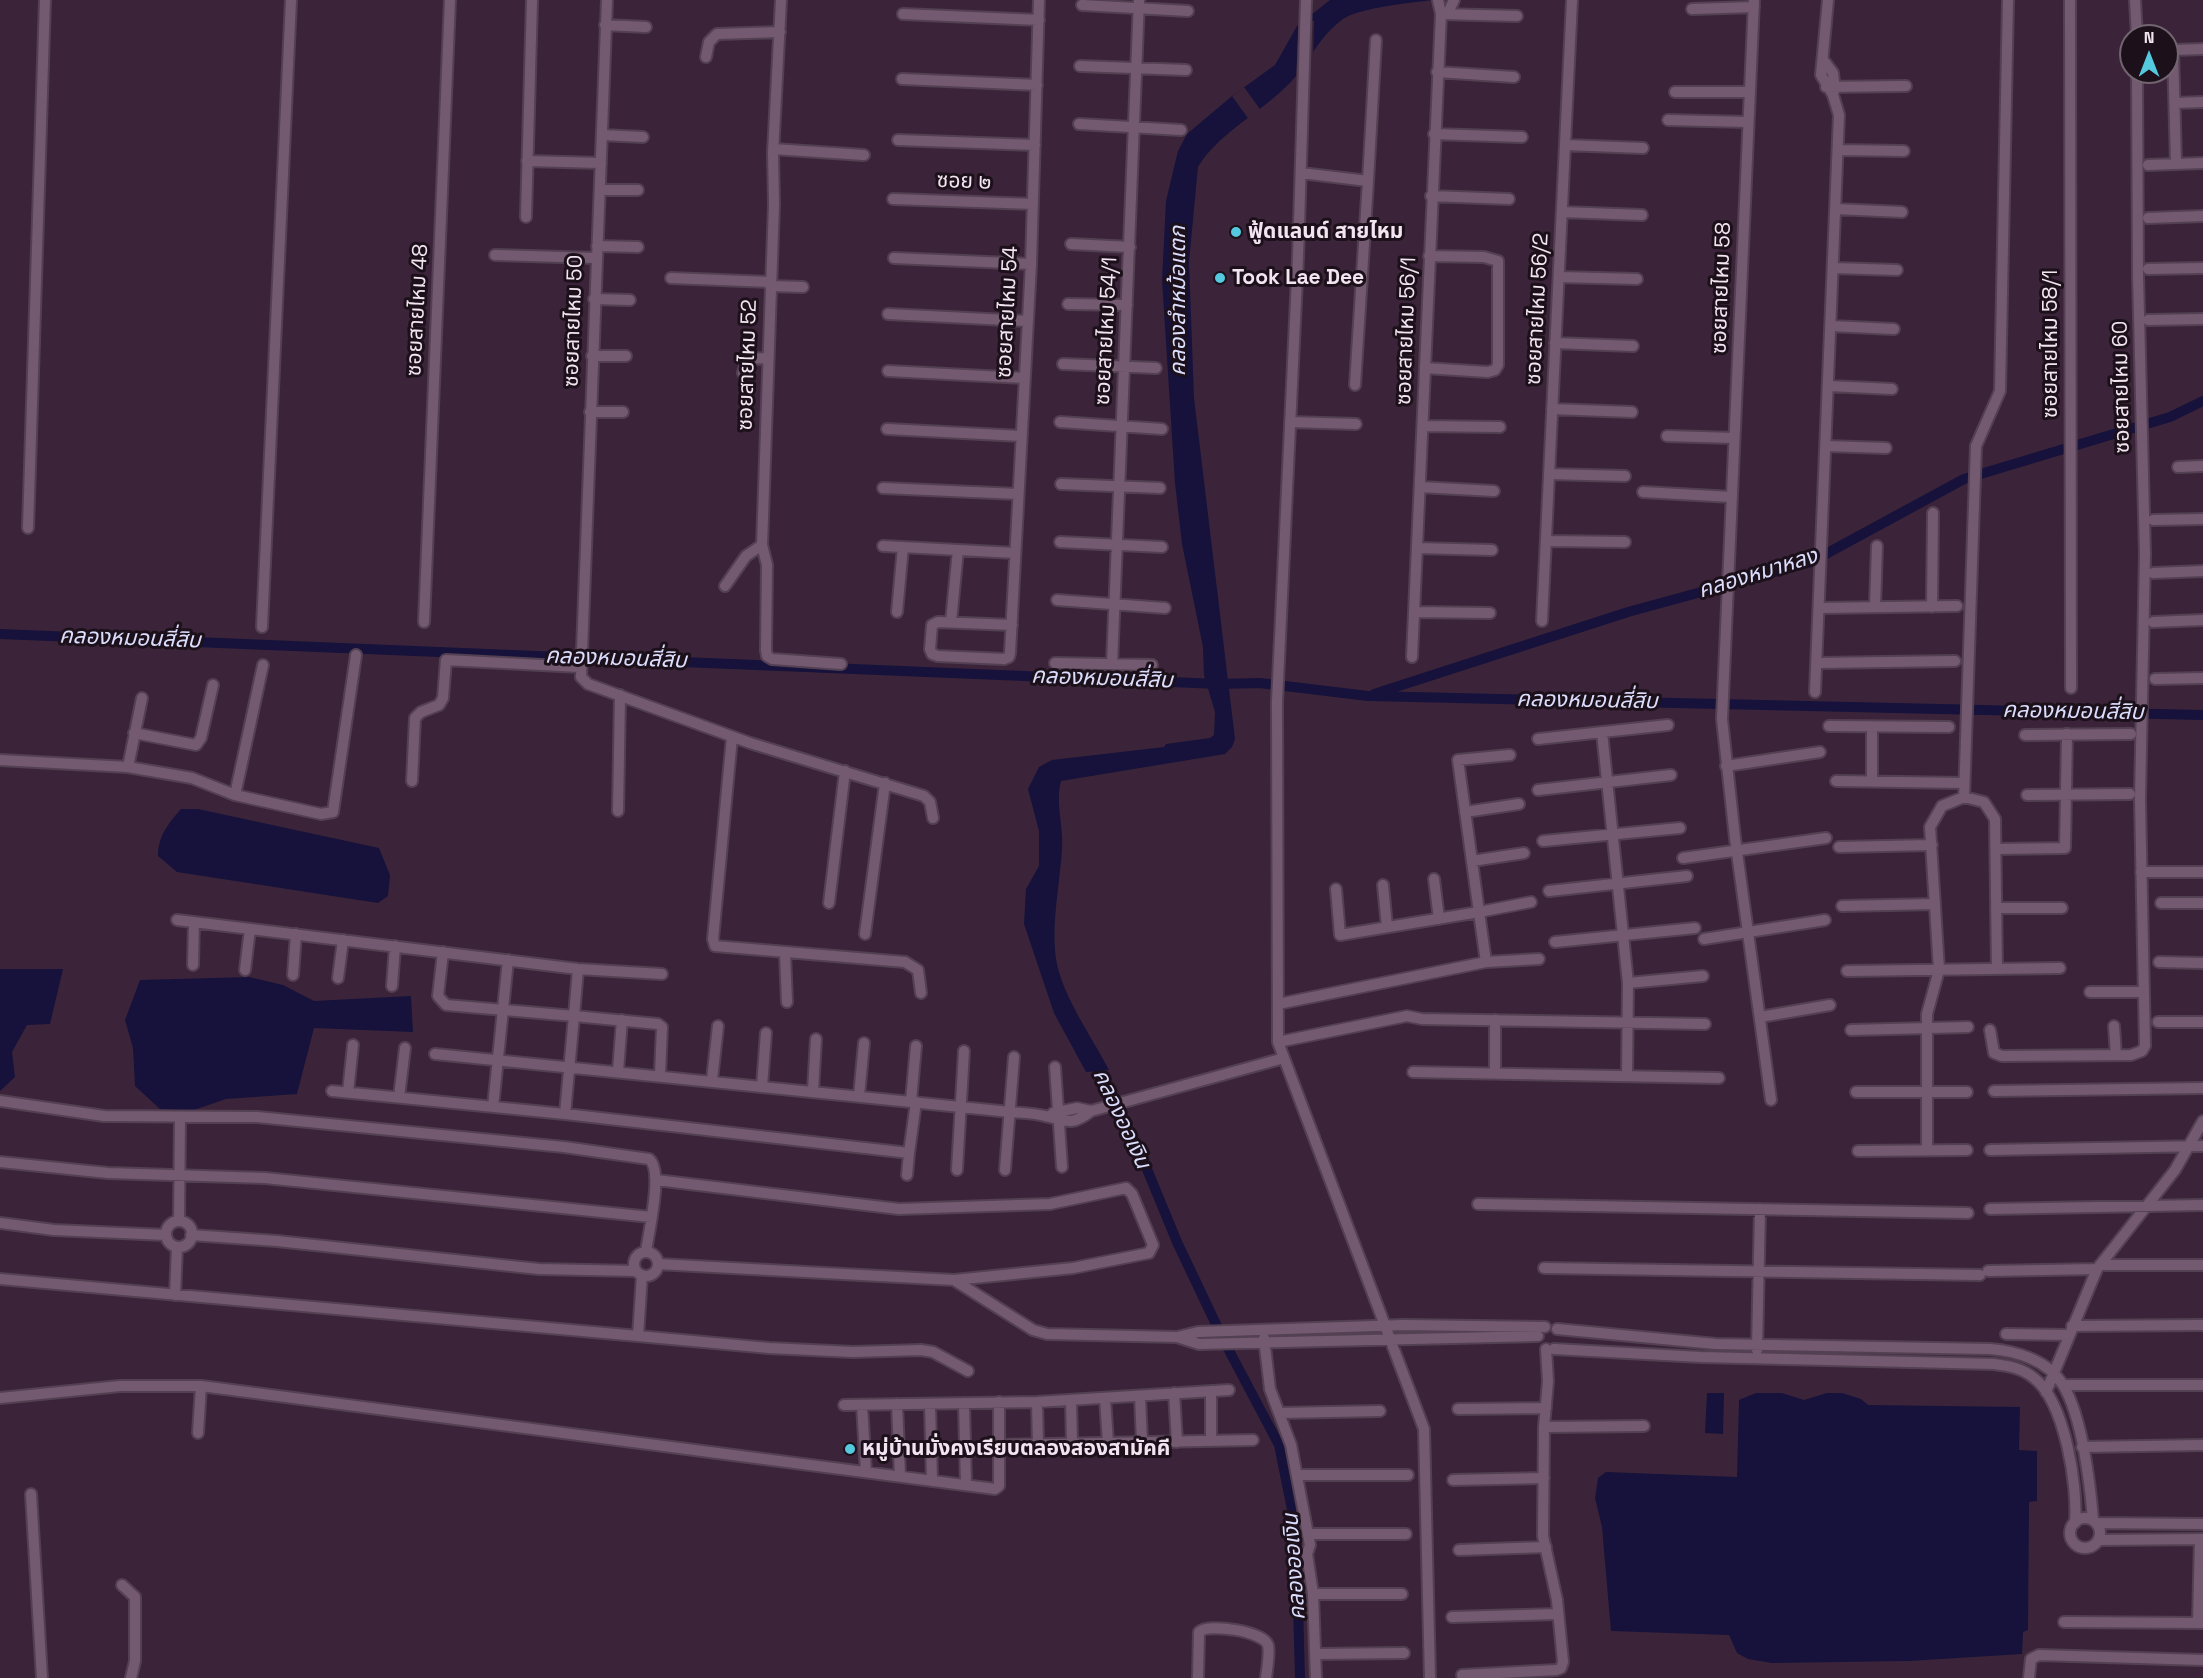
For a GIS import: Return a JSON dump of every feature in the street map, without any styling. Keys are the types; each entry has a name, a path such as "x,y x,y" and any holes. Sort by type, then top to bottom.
{"street":[{"path":"28,528 45,0"},
{"path":"262,627 291,0"},
{"name":"ซอยสายไหม 48","path":"424,622 450,0"},
{"path":"526,217 532,0"},
{"name":"ซอยสายไหม 50","path":"580,666 607,0"},
{"name":"ซอยสายไหม 52","path":"781,0 773,149 762,545 767,565 767,656 841,664"},
{"name":"ซอยสายไหม 54","path":"951,622 938,622 932,625 930,649 932,654 1009,657 1031,264 1039,0"},
{"path":"1306,0 1305,77 1277,702 1278,1042 1391,1339 1426,1440 1430,1678"},
{"path":"1442,8 1454,0"},
{"name":"ซอยสายไหม 56/2","path":"1542,621 1572,0"},
{"path":"1815,692 1822,574 1839,110 1832,89 1821,75 1828,0"},
{"path":"1964,796 1976,446 2000,392 2008,0"},
{"name":"ซอยสายไหม 58/1","path":"2070,0 2071,688"},
{"path":"2135,0 2136,24"},
{"path":"1082,5 1138,4 1188,11"},
{"name":"ซอยสายไหม 54/1","path":"1112,664 1138,4"},
{"path":"1692,9 1754,4"},
{"name":"ซอยสายไหม 58","path":"1754,4 1722,720 1726,766 1771,1100"},
{"path":"1442,8 1517,16"},
{"name":"ซอยสายไหม 56/1","path":"1413,657 1431,196 1442,8"},
{"path":"903,14 1039,20"},
{"path":"606,26 646,27"},
{"path":"706,57 709,42 717,34 780,32"},
{"path":"1355,385 1377,40"},
{"path":"2176,164 2173,50 2203,49"},
{"path":"1080,66 1186,70"},
{"path":"1437,72 1514,77"},
{"path":"902,79 1036,85"},
{"name":"ซอยสายไหม 60","path":"2116,1055 2136,1054 2144,1049 2141,872 2145,554 2138,276 2137,84"},
{"path":"1832,89 1906,86"},
{"path":"1675,92 1750,92"},
{"path":"2175,102 2203,102"},
{"path":"1668,120 1748,122"},
{"path":"1079,124 1181,130"},
{"path":"1434,134 1522,137"},
{"path":"602,135 643,137"},
{"path":"898,140 1035,145"},
{"path":"1565,145 1643,148"},
{"path":"773,149 864,155"},
{"path":"1838,150 1904,151"},
{"path":"527,161 601,163"},
{"path":"2148,165 2203,163"},
{"path":"1301,173 1368,181"},
{"path":"600,190 638,190"},
{"path":"1431,196 1509,199"},
{"name":"ซอย ๒","path":"893,199 1033,204"},
{"path":"1836,210 1902,212"},
{"path":"1562,212 1642,215"},
{"path":"2148,218 2203,216"},
{"path":"1071,244 1130,247"},
{"path":"597,246 638,247"},
{"path":"495,255 596,258"},
{"path":"1425,368 1488,372 1495,370 1498,365 1498,261 1484,257 1429,255"},
{"path":"894,258 1031,264"},
{"path":"1834,268 1898,270"},
{"path":"2148,268 2203,268"},
{"path":"1559,277 1637,279"},
{"path":"672,278 803,287"},
{"path":"594,299 630,300"},
{"path":"1068,304 1127,305"},
{"path":"888,314 1027,321"},
{"path":"2148,320 2203,319"},
{"path":"1831,326 1894,329"},
{"path":"1556,343 1633,346"},
{"path":"592,356 626,356"},
{"path":"743,373 747,359 767,358"},
{"path":"1064,364 1156,368"},
{"path":"888,371 1024,378"},
{"path":"1829,386 1892,389"},
{"path":"1552,409 1632,412"},
{"path":"590,412 623,412"},
{"path":"1060,422 1161,429"},
{"path":"1290,422 1356,424"},
{"path":"1423,426 1500,427"},
{"path":"887,429 1021,436"},
{"path":"1667,436 1734,438"},
{"path":"1826,446 1886,448"},
{"path":"2178,467 2203,466"},
{"path":"1549,474 1625,476"},
{"path":"1061,484 1160,488"},
{"path":"1420,487 1494,490"},
{"path":"883,488 1018,494"},
{"path":"1643,492 1732,497"},
{"path":"1932,607 1933,513"},
{"path":"2153,520 2203,519"},
{"path":"1546,541 1625,542"},
{"path":"1060,542 1161,547"},
{"path":"725,586 746,556 762,545"},
{"path":"883,546 1015,553"},
{"path":"1875,607 1877,546"},
{"path":"897,612 903,547"},
{"path":"1417,548 1492,550"},
{"path":"958,550 951,622 1012,625"},
{"path":"2153,573 2203,571"},
{"path":"1057,600 1165,608"},
{"path":"1820,608 1958,606"},
{"path":"1414,612 1490,614"},
{"path":"2153,622 2203,620"},
{"path":"0,760 128,767 192,778 235,795 328,815 333,812 356,656"},
{"path":"412,781 415,718 421,712 434,708 443,698 446,660 580,666 584,681 620,695 732,736 924,796 930,802 933,818"},
{"path":"1817,663 1955,661"},
{"path":"1055,663 1152,665"},
{"path":"235,795 263,665"},
{"path":"2155,679 2203,678"},
{"path":"134,733 196,745 201,738 213,685"},
{"path":"618,811 620,695"},
{"path":"128,767 142,698"},
{"path":"1538,740 1668,725"},
{"path":"1829,726 1948,727"},
{"path":"1872,727 1872,782"},
{"path":"1602,732 1628,983 1627,1076"},
{"path":"1995,849 2065,848 2067,734"},
{"path":"2025,735 2131,734"},
{"path":"732,736 713,939 715,946 785,954 905,962 918,970 921,993"},
{"path":"1726,766 1820,752"},
{"path":"1486,962 1458,760 1510,755"},
{"path":"829,903 845,771"},
{"path":"1538,790 1671,775"},
{"path":"1836,782 1964,783"},
{"path":"865,934 885,783"},
{"path":"2027,795 2130,794"},
{"path":"1927,1150 1927,1014 1939,970 1930,827 1942,806 1964,796 1984,802 1995,819 1997,969"},
{"path":"1465,812 1520,804"},
{"path":"1543,841 1680,828"},
{"path":"1683,858 1826,838"},
{"path":"1839,847 1932,845"},
{"path":"1472,861 1524,853"},
{"path":"2141,872 2203,872"},
{"path":"1549,891 1687,876"},
{"path":"1434,879 1439,919"},
{"path":"1383,885 1388,927"},
{"path":"1336,889 1340,935 1531,902"},
{"path":"2162,903 2203,903"},
{"path":"1842,906 1935,904"},
{"path":"1996,908 2062,908"},
{"path":"177,920 578,969 662,975"},
{"path":"1704,939 1825,920"},
{"path":"193,965 194,922"},
{"path":"1555,942 1695,928"},
{"path":"245,969 250,929"},
{"path":"293,975 296,934"},
{"path":"339,978 343,940"},
{"path":"392,986 395,946"},
{"path":"442,952 438,996 446,1005 657,1024 662,1027 660,1075"},
{"path":"785,954 787,1002"},
{"path":"1278,1004 1486,962 1539,959"},
{"path":"494,1107 508,960"},
{"path":"2159,962 2203,963"},
{"path":"1846,971 2060,968"},
{"path":"565,1114 578,969"},
{"path":"1628,983 1703,976"},
{"path":"2090,992 2144,992"},
{"path":"1760,1017 1830,1005"},
{"path":"1278,1042 1407,1016 1422,1019 1705,1024"},
{"path":"618,1071 622,1020"},
{"path":"1495,1020 1495,1073"},
{"path":"2158,1022 2203,1022"},
{"path":"712,1080 718,1026"},
{"path":"1990,1030 1994,1053 2002,1056 2116,1055 2115,1026"},
{"path":"1851,1030 1968,1027"},
{"path":"762,1086 766,1033"},
{"path":"813,1091 816,1039"},
{"path":"858,1096 864,1042"},
{"path":"348,1092 353,1045"},
{"path":"907,1175 914,1101 916,1046"},
{"path":"399,1097 405,1048"},
{"path":"957,1170 964,1051"},
{"path":"435,1054 712,1080 1047,1116 1059,1116 1077,1108 1091,1111 1104,1108 1284,1058"},
{"path":"1005,1170 1014,1057"},
{"path":"1055,1067 1062,1167"},
{"path":"1413,1072 1719,1078"},
{"path":"1994,1091 2203,1088"},
{"path":"332,1091 565,1114 909,1153"},
{"path":"1856,1092 1967,1092"},
{"path":"0,1101 104,1116 257,1117 564,1147 649,1159 654,1166 656,1180 646,1252"},
{"path":"179,1221 180,1117"},
{"path":"2046,1392 2099,1267 2191,1146 2203,1121"},
{"path":"1990,1150 2203,1146"},
{"path":"1858,1151 1967,1150"},
{"path":"0,1162 108,1173 276,1179 651,1217"},
{"path":"656,1180 899,1209 1050,1204 1125,1188 1132,1194 1153,1245 1149,1253 1073,1268 954,1281 658,1264"},
{"path":"1478,1204 1968,1213"},
{"path":"1990,1209 2203,1206"},
{"path":"1757,1359 1760,1209"},
{"path":"179,1221 188,1226 191,1235 187,1244 177,1247 168,1242 166,1235 169,1226 179,1221"},
{"path":"0,1223 54,1230 166,1235"},
{"path":"191,1235 277,1241 539,1269 653,1274 658,1264 655,1257 646,1252"},
{"path":"175,1295 177,1247"},
{"path":"638,1336 639,1273 634,1264 636,1257 646,1252"},
{"path":"1544,1268 1984,1273 2203,1265"},
{"path":"0,1279 781,1348 853,1352 921,1350 933,1352 968,1371"},
{"path":"954,1281 1033,1330 1047,1334 1177,1337 1207,1344 1538,1336"},
{"path":"1177,1337 1205,1331 1385,1325 1545,1327 1716,1344 2007,1350 2030,1358 2054,1375 2063,1385 2082,1447 2095,1522 2100,1532 2098,1540 2092,1547 2079,1546 2071,1536 2074,1523 2073,1478 2055,1411 2046,1392 2033,1377 2008,1366 1757,1359 1550,1349 1540,1344 1538,1336"},
{"path":"2006,1334 2203,1325"},
{"path":"1538,1336 1545,1327"},
{"path":"1263,1329 1270,1389 1299,1475 1310,1545 1307,1554 1313,1594 1316,1678"},
{"path":"1462,1675 1561,1668 1563,1662 1558,1614 1543,1536 1544,1427 1550,1349 1562,1340 1557,1329"},
{"path":"1891,1347 1891,1362"},
{"path":"2063,1385 2203,1385"},
{"path":"0,1398 120,1386 201,1386 998,1488 999,1402"},
{"path":"198,1433 201,1386"},
{"path":"844,1405 1037,1402 1229,1390"},
{"path":"1211,1391 1212,1441"},
{"path":"1174,1394 1177,1442"},
{"path":"1140,1396 1142,1442"},
{"path":"1105,1398 1108,1443"},
{"path":"1071,1400 1072,1443"},
{"path":"1037,1402 1038,1444"},
{"path":"964,1403 966,1485"},
{"path":"897,1404 900,1476"},
{"path":"930,1404 932,1480"},
{"path":"862,1405 866,1472"},
{"path":"1458,1409 1546,1408"},
{"path":"1279,1413 1380,1411"},
{"path":"1544,1427 1644,1426"},
{"path":"999,1445 1253,1440"},
{"path":"2082,1447 2203,1445"},
{"path":"1299,1475 1408,1475"},
{"path":"1453,1479 1544,1478"},
{"path":"31,1494 42,1678"},
{"path":"2074,1523 2080,1519 2095,1522 2203,1524"},
{"path":"1308,1534 1406,1534"},
{"path":"2064,1622 2201,1623 2201,1539 2098,1540"},
{"path":"1458,1550 1546,1547"},
{"path":"122,1585 135,1598 135,1661 131,1678"},
{"path":"1313,1594 1402,1594"},
{"path":"1452,1617 1558,1614"},
{"path":"1198,1678 1199,1632 1209,1628 1255,1633 1263,1638 1268,1646 1266,1678"},
{"path":"1316,1654 1404,1653"},
{"path":"2029,1678 2031,1659 2039,1655 2203,1660"}],"water":[{"name":"คลองลำหม้อแตก","path":"1330,0 1433,0 1362,11 1343,19 1323,39 1285,88 1232,130 1198,167 1189,262 1194,398 1235,739 1232,747 1225,754 1061,781 1059,799 1062,849 1055,936 1057,964 1072,1004 1109,1070 1086,1072 1054,1013 1024,924 1026,889 1039,866 1039,831 1028,789 1039,767 1052,760 1164,747 1166,744 1210,738 1214,735 1215,712 1204,675 1203,647 1182,544 1175,483 1162,280 1166,201 1178,151 1187,134 1232,96 1275,65 1297,26"},
{"path":"181,809 198,809 379,848 390,875 388,896 378,903 177,872 158,856 158,849 168,825"},
{"path":"0,969 63,969 50,1024 27,1025 12,1052 15,1077 0,1091"},
{"path":"249,977 283,985 314,1001 411,996 413,1032 314,1028 297,1094 226,1099 191,1111 160,1109 135,1086 133,1048 125,1020 140,980"},
{"path":"1707,1393 1724,1393 1723,1434 1705,1433"},
{"path":"1756,1393 1782,1393 1804,1400 1827,1393 1842,1393 1861,1399 1868,1405 2020,1407 2019,1450 2037,1451 2037,1501 2029,1502 2028,1630 2023,1632 2022,1654 1909,1661 1772,1663 1748,1659 1737,1653 1729,1635 1611,1631 1602,1527 1595,1498 1598,1478 1606,1472 1737,1477 1739,1400"}],"pier":[{"path":"1299,20 1314,21 1313,57 1299,77 1296,77"},
{"path":"1244,87 1262,112 1250,121 1232,96"}],"waterway":[{"name":"คลองหมาหลง","path":"1374,694 1628,612 1811,562 1964,479 2170,417 2203,401"},
{"name":"คลองหมอนสี่สิบ","path":"0,634 1219,684 1260,683 1368,696 2203,715"},
{"name":"คลองออเงิน","path":"1093,1060 1142,1157 1177,1242 1223,1339 1279,1445 1296,1529 1300,1678"}],"place":[{"name":"ฟู้ดแลนด์ สายไหม","path":"1236,232"},
{"name":"Took Lae Dee","path":"1220,278"},
{"name":"หมู่บ้านมั่งคงเรียบตลองสองสามัคคี","path":"850,1449"}]}
